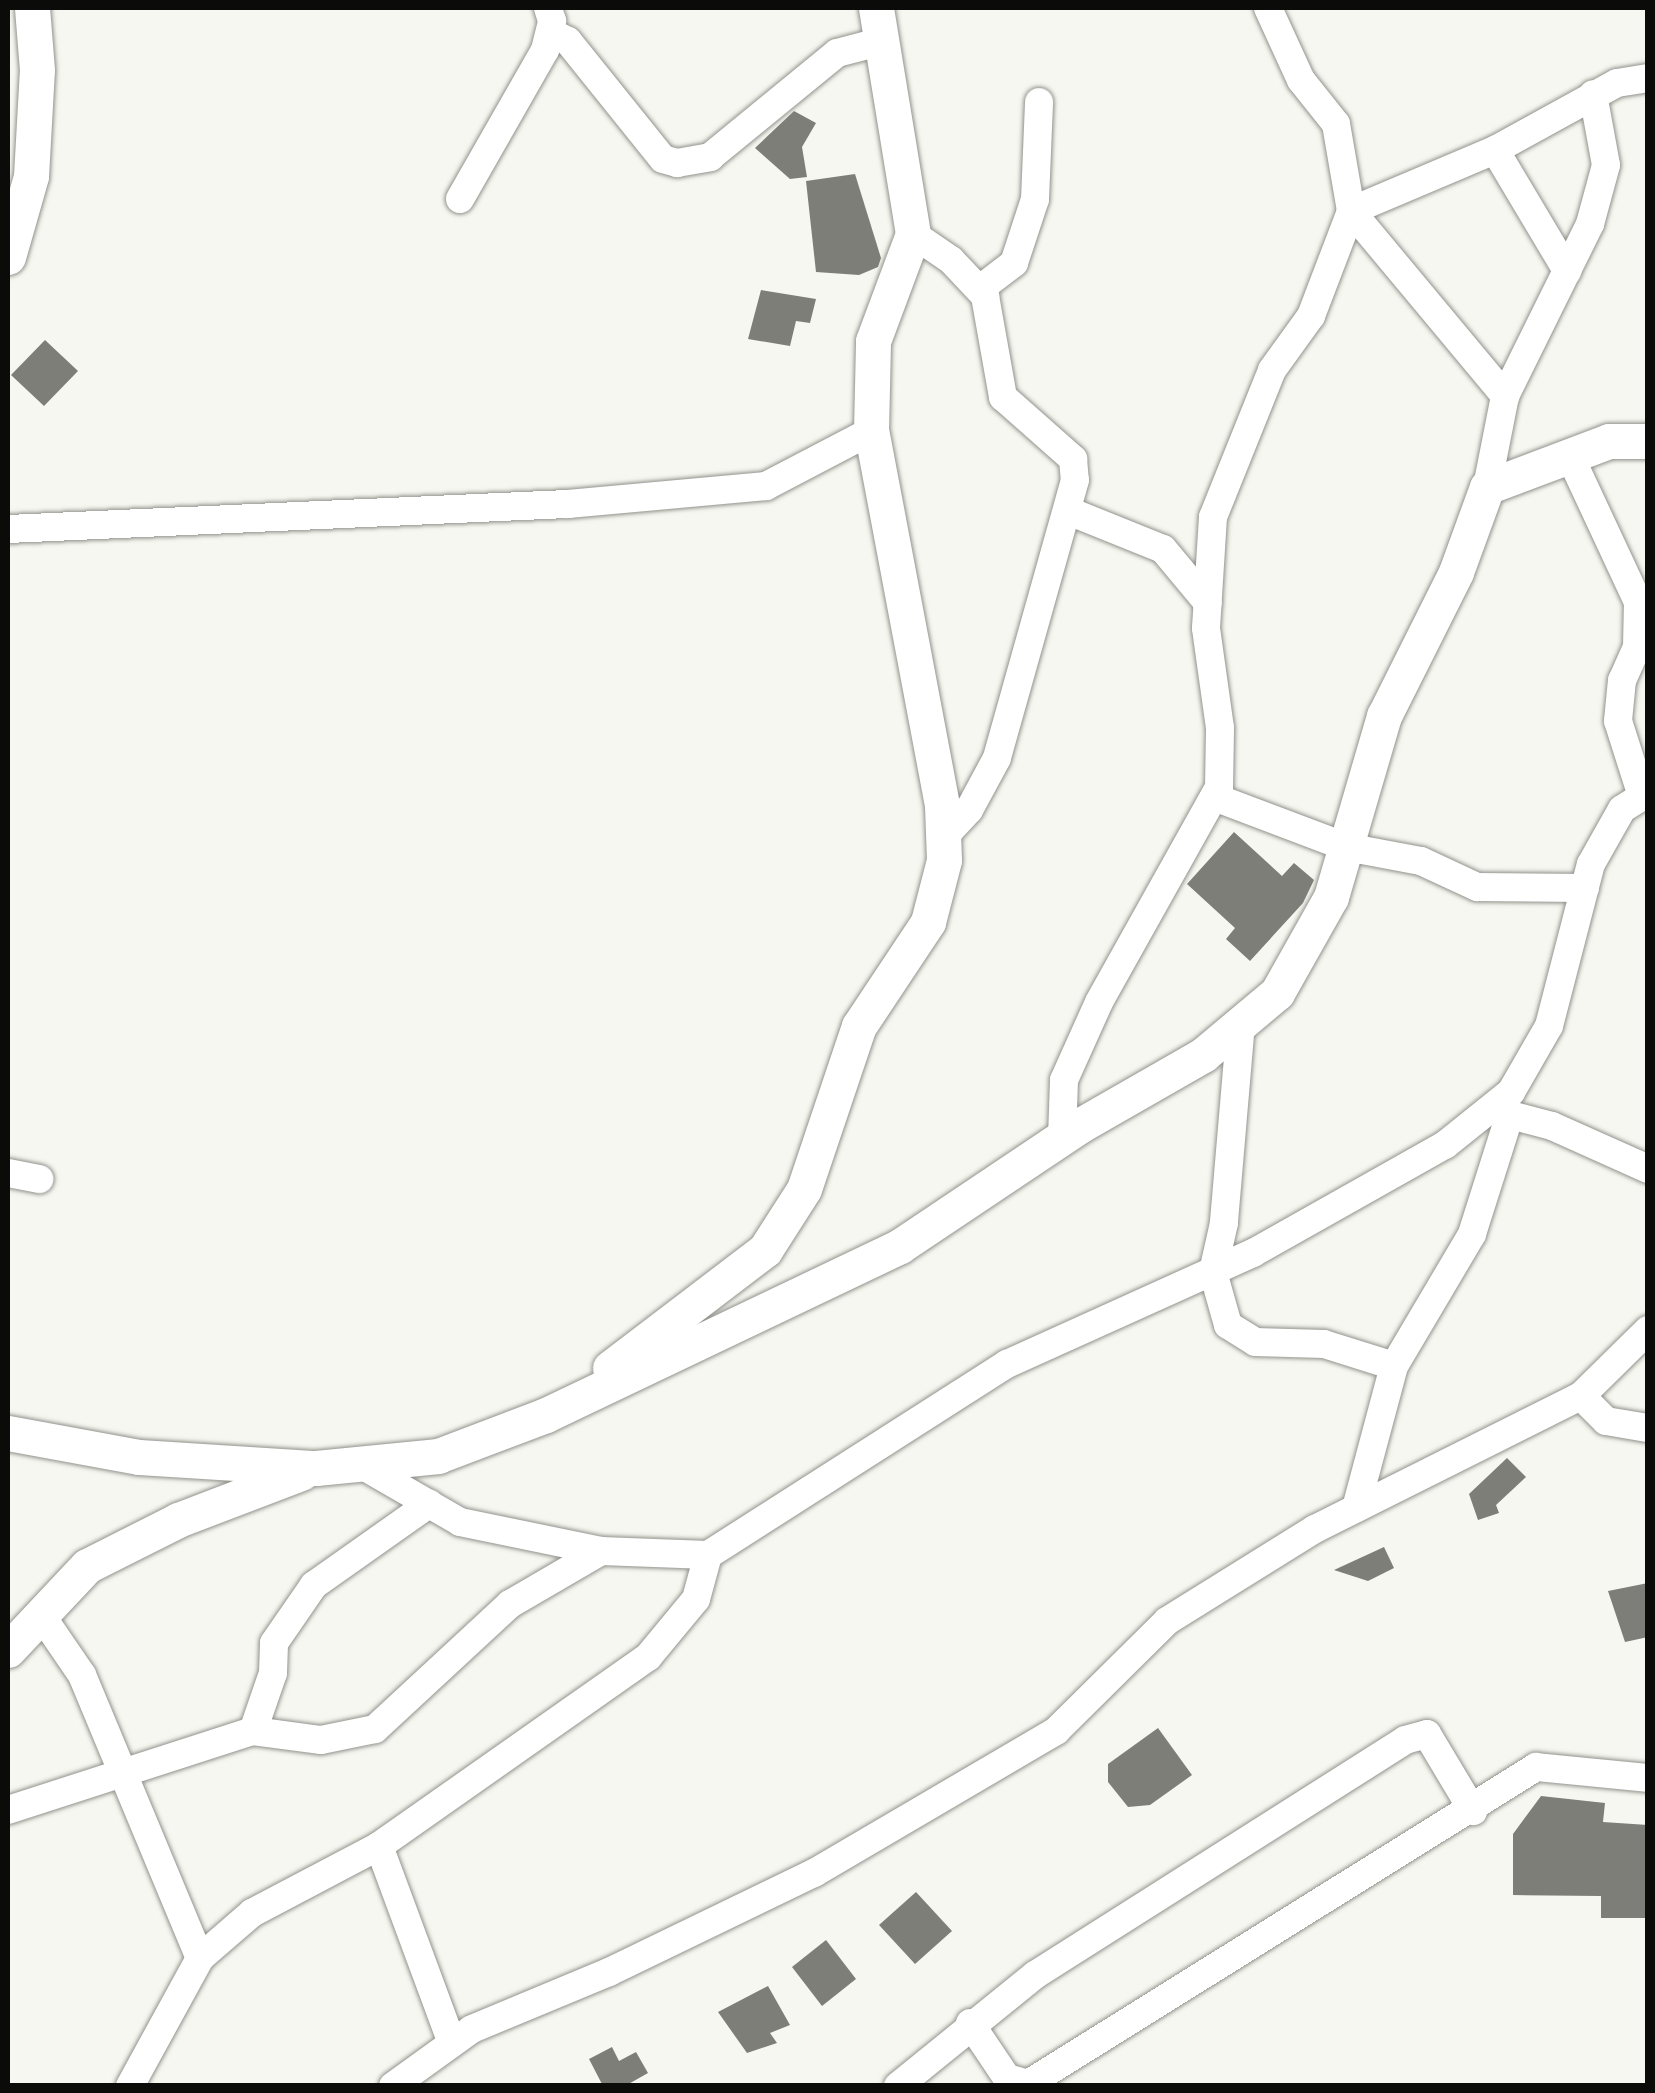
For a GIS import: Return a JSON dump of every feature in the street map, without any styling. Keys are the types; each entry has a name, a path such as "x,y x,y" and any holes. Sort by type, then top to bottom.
{"street":[{"path":"8,257 31,176 37,70 32,8"},
{"path":"1268,8 1300,80 1336,124 1351,211 1505,396"},
{"path":"460,199 549,20 663,159 677,162 710,157 837,53 878,25 914,234 873,341 871,431 944,838 928,922 858,1026 804,1189 765,1250 546,1414"},
{"path":"1062,1138 1064,1080 1100,1002 1214,796 1220,728 1208,603 1213,517 1272,370 1311,316 1351,211 1495,150 1594,94 1648,78"},
{"path":"8,1433 139,1457 316,1468 438,1456 546,1414 900,1246 1062,1138 1202,1055 1241,1023 1276,993 1331,897 1384,716 1456,572 1488,487 1505,396 1590,224 1606,165 1594,94"},
{"path":"980,290 1014,264 1036,199 1039,102"},
{"path":"1495,150 1568,271"},
{"path":"914,234 980,290 1003,397 1073,460 1070,512 1043,611 1010,692 997,758 969,810 944,838"},
{"path":"8,529 568,504 766,486 871,431"},
{"path":"1488,487 1609,442 1648,442"},
{"path":"1356,1508 1394,1366 1472,1234 1500,1112 1549,1026 1584,888 1622,809 1645,795 1618,720 1622,680 1637,647 1638,602 1569,454"},
{"path":"1070,512 1162,549 1208,603"},
{"path":"1214,796 1346,847 1421,861 1477,887 1584,888"},
{"path":"1241,1023 1224,1223 1212,1272 1228,1325 1256,1342 1324,1344 1394,1366"},
{"path":"1500,1112 1648,1169"},
{"path":"358,1463 460,1522 601,1551 708,1555 1007,1364 1212,1272 1445,1146 1500,1112"},
{"path":"8,1173 39,1179"},
{"path":"393,2086 452,2043 814,1873 1056,1731 1167,1621 1356,1508 1580,1396 1648,1330"},
{"path":"1580,1396 1606,1420 1648,1428"},
{"path":"8,1650 43,1618 87,1566 178,1520 316,1468"},
{"path":"253,1731 273,1673 274,1644 314,1585 429,1504"},
{"path":"8,1810 253,1731 322,1740 375,1730 510,1604 601,1551"},
{"path":"130,2086 200,1958 252,1913 379,1846 648,1658 696,1599 708,1555"},
{"path":"43,1618 82,1675 119,1772 200,1958"},
{"path":"898,2086 970,2022 1405,1740 1427,1734 1473,1812"},
{"path":"970,2022 1007,2078 1028,2084 1473,1812 1536,1767 1648,1778"},
{"path":"379,1846 452,2043"}],"building":[{"path":"794,111 816,123 802,147 807,177 790,179 755,148"},
{"path":"855,174 881,258 878,267 859,275 816,272 806,181"},
{"path":"761,290 816,299 810,323 796,321 790,346 748,339"},
{"path":"45,340 78,371 44,406 11,375"},
{"path":"1234,832 1282,876 1294,863 1314,880 1303,903 1250,961 1226,939 1235,928 1187,884"},
{"path":"1507,1458 1526,1477 1496,1505 1499,1513 1478,1520 1469,1494"},
{"path":"1384,1547 1394,1568 1368,1581 1334,1570"},
{"path":"1648,1583 1648,1637 1625,1642 1608,1591"},
{"path":"1158,1728 1192,1775 1150,1805 1128,1807 1108,1782 1108,1764"},
{"path":"1541,1796 1605,1803 1603,1822 1648,1825 1648,1918 1601,1918 1601,1896 1513,1895 1513,1834"},
{"path":"916,1892 952,1931 915,1964 879,1925"},
{"path":"826,1940 856,1979 822,2006 792,1967"},
{"path":"768,1986 790,2025 770,2033 777,2043 747,2053 718,2012"},
{"path":"612,2047 619,2061 636,2052 648,2073 625,2086 603,2086 589,2059"}]}
